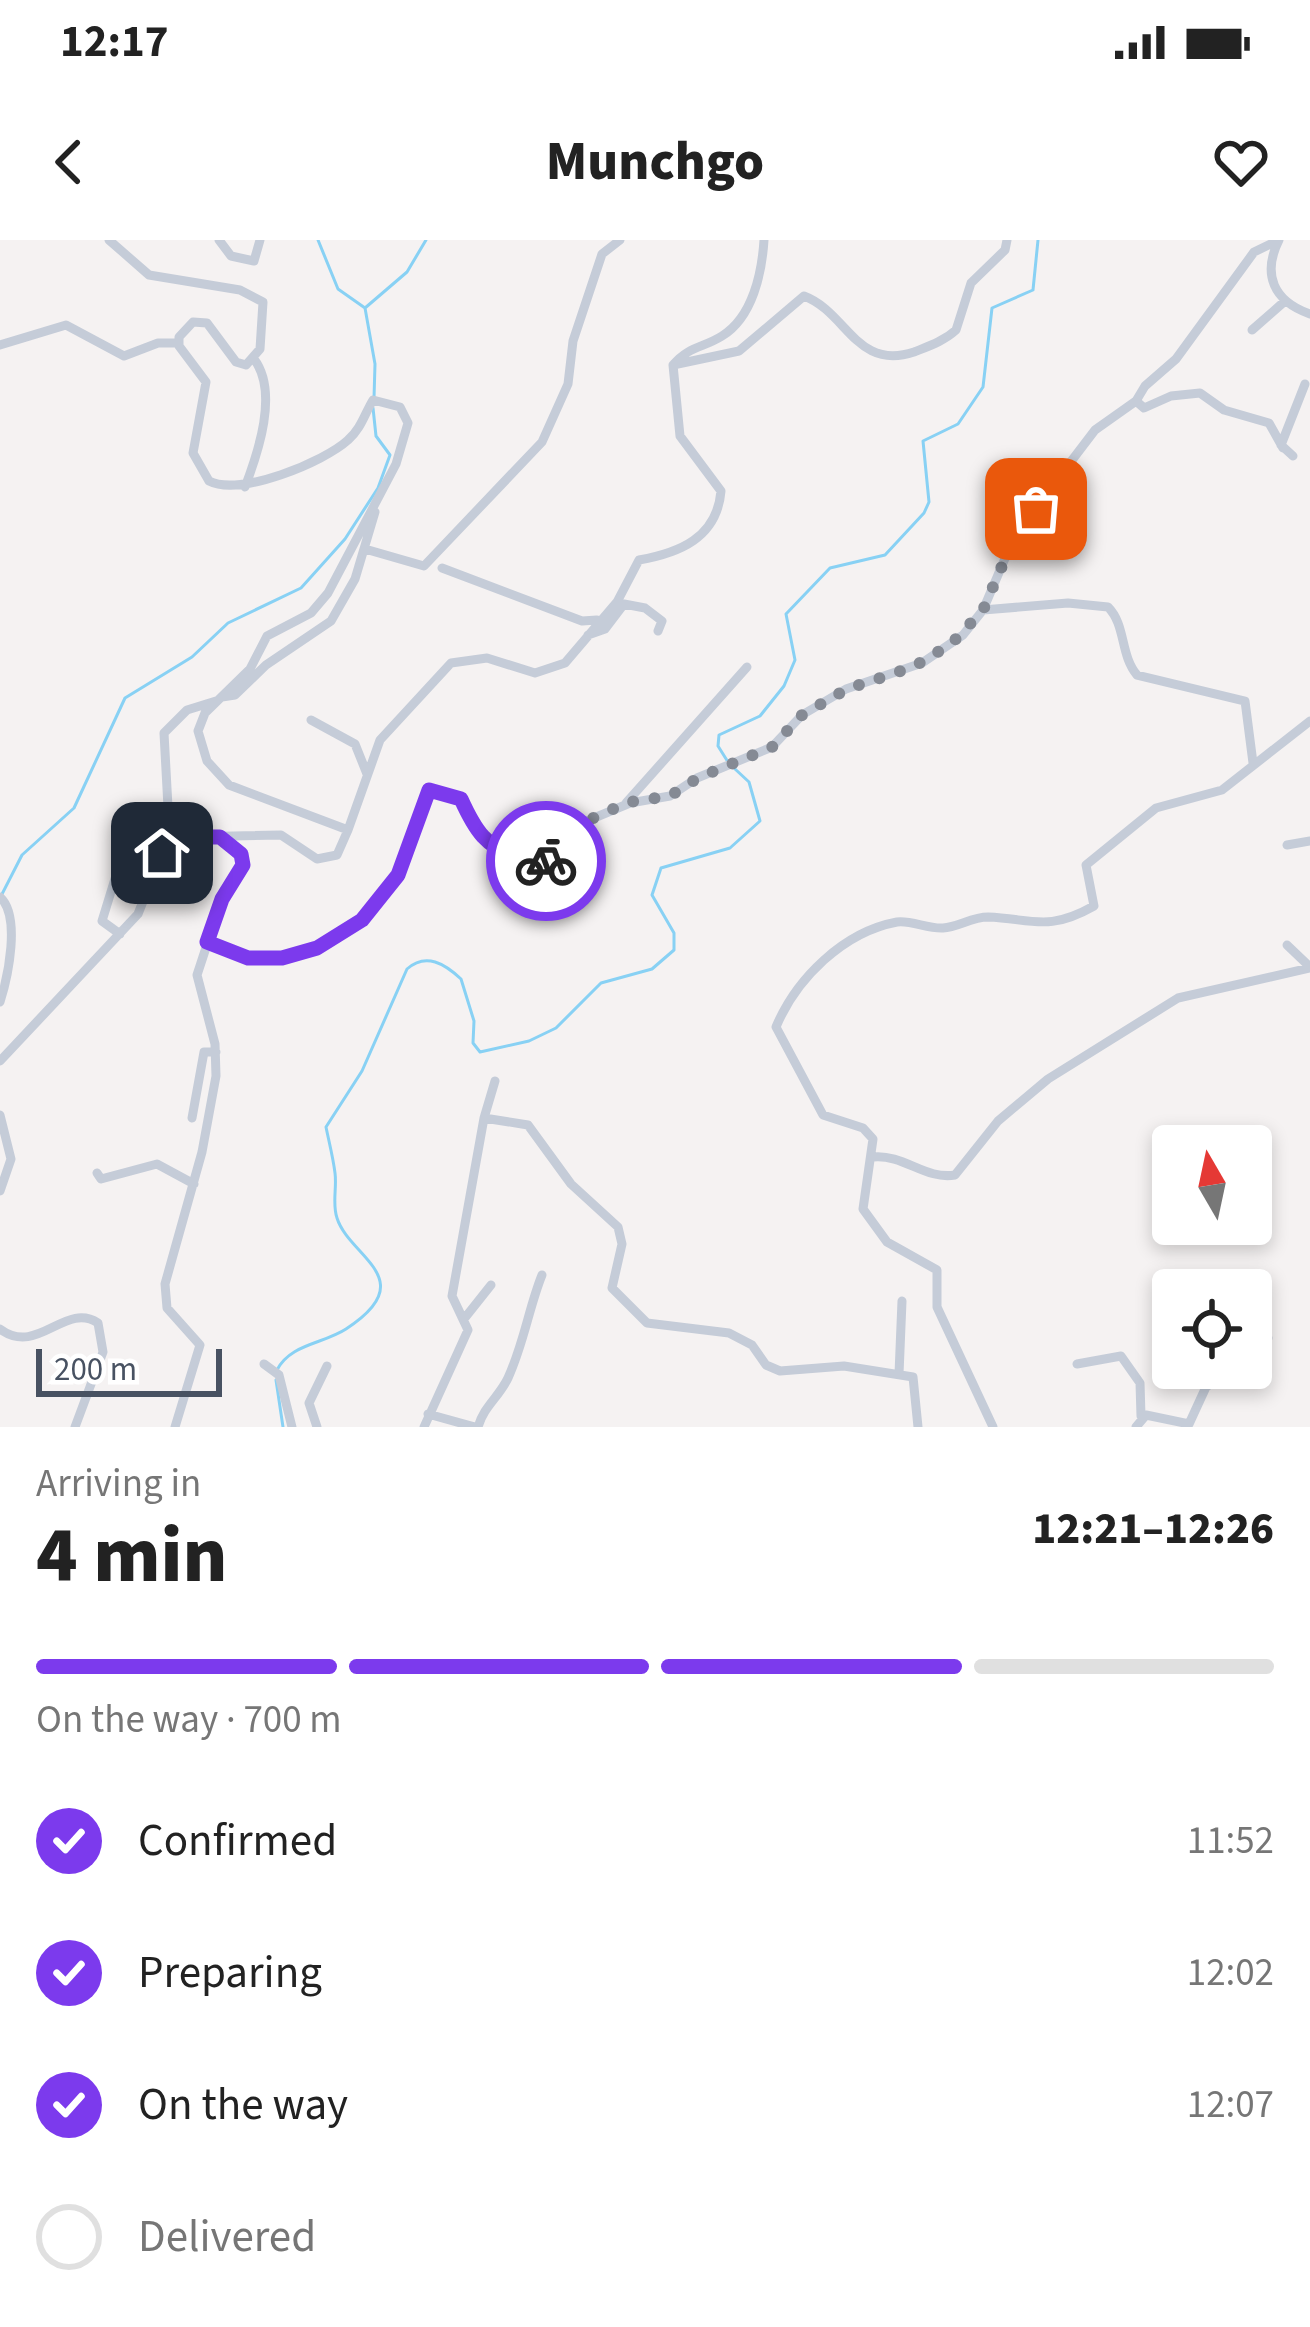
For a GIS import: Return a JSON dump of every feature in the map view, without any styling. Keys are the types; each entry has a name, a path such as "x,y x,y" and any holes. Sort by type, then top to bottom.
{"street":[{"path":"109,240 149,275 259,297 265,316 254,359 264,374 262,427 245,487"},
{"path":"219,240 231,256 254,261 260,240"},
{"path":"365,549 424,566 528,462 568,384 573,340 602,254 620,240"},
{"path":"673,365 695,344 721,337 737,322 762,275 764,240"},
{"path":"673,365 739,351 804,296 871,352 898,357 918,350 956,331 970,283 1005,250 1007,240"},
{"path":"1279,240 1268,263 1269,277 1285,301 1310,314"},
{"path":"207,942 248,958 282,958 317,948 362,920 398,875 429,790 461,799 472,824 495,850 536,864 549,859 582,823 670,796 698,778 772,747 802,715 847,689 932,657 963,635 983,610 1015,536 1095,430 1136,401 1144,386 1176,359 1254,252 1279,240"},
{"path":"1252,330 1285,301"},
{"path":"178,343 185,327 203,322 217,331 239,364 254,359"},
{"path":"0,345 66,325 124,356 178,343"},
{"path":"178,343 206,382 194,447 196,466 215,485 245,487 331,453 352,436 371,402 384,400 403,409 408,427 373,508 321,604 267,636 250,669 219,699 198,731 207,761 222,781 348,830"},
{"path":"0,1061 121,934 142,906 162,853 188,837 281,835 325,861 338,855 380,740 451,663 470,656 535,673 552,670 565,663 617,602 639,560 680,552 720,508 721,491 680,436 673,365"},
{"path":"1283,448 1305,384"},
{"path":"1136,401 1144,408 1172,396 1199,393 1224,410 1269,422 1293,457"},
{"path":"1035,509 1054,524 1073,507"},
{"path":"188,837 168,807 164,734 187,710 237,693 266,664 328,625 351,589 373,508"},
{"path":"442,568 582,621 597,620"},
{"path":"983,610 1068,603 1108,607 1117,617 1128,664 1137,675 1245,701 1253,764"},
{"path":"588,635 605,629 624,604 652,611 662,621 658,631"},
{"path":"623,807 747,667"},
{"path":"310,720 355,744 367,773"},
{"path":"993,1427 938,1306 937,1270 887,1242 863,1209 874,1157 869,1131 835,1122 815,1106 776,1027 789,996 837,949 898,922 944,928 986,917 1031,926 1078,915 1094,906 1086,865 1156,808 1222,790 1310,721"},
{"path":"175,1427 200,1345 167,1308 165,1284 194,1184 216,1052 197,984 222,899 244,862 220,837"},
{"path":"1287,845 1310,842"},
{"path":"118,869 102,921 121,934"},
{"path":"0,897 8,904 9,924 0,1002"},
{"path":"1287,945 1310,968"},
{"path":"874,1157 898,1158 931,1174 955,1175 998,1121 1048,1079 1178,998 1310,968"},
{"path":"192,1118 204,1054 216,1052"},
{"path":"424,1427 464,1343 464,1319 452,1296 495,1081"},
{"path":"0,1114 11,1160 0,1191"},
{"path":"484,1118 528,1125 571,1184 614,1221 622,1244 612,1288 643,1321 742,1338 780,1372 844,1366 916,1381 918,1427"},
{"path":"97,1173 101,1179 157,1164 194,1184"},
{"path":"428,1414 477,1427 511,1372 533,1317 542,1275"},
{"path":"464,1319 491,1285"},
{"path":"899,1375 902,1301"},
{"path":"0,1329 21,1340 45,1334 71,1318 88,1317 98,1323 104,1352 75,1427"},
{"path":"1077,1364 1121,1356 1140,1383 1138,1422 1190,1424 1205,1389"},
{"path":"264,1364 280,1375 292,1427"},
{"path":"317,1427 309,1403 327,1366"}],"waterway":[{"path":"318,240 338,289 365,308 375,364 374,398"},
{"path":"365,308 407,272 426,240"},
{"path":"728,762 718,746 719,735 760,716 784,686 795,660 786,614 830,568 885,555 924,513 929,502 923,441 958,424 983,387 992,308 1033,290 1038,240"},
{"path":"1,896 22,855 74,808 125,698 192,657 228,623 301,588 345,539 378,488 390,455 376,436 373,408"},
{"path":"277,1370 298,1350 346,1329 379,1296 375,1269 337,1218 326,1127 362,1071 407,969 421,961 435,962 461,979 474,1021 473,1043 480,1052 529,1041 556,1028 601,983 652,969 674,950 674,933 652,895 661,868 730,848 760,821 749,782 735,769"},
{"path":"276,1380 283,1427"}],"way so far":[{"path":"546,861 582,823 629,802 670,796 698,778 772,747 802,715 847,689 913,667 951,644 983,610 1015,536 1036,509"}],"route":[{"path":"162,853 188,837 220,837 241,854 243,865 222,899 207,942 237,956 260,960 317,948 364,919 398,875 429,790 461,799 472,824 495,850 536,864 546,861"}]}
